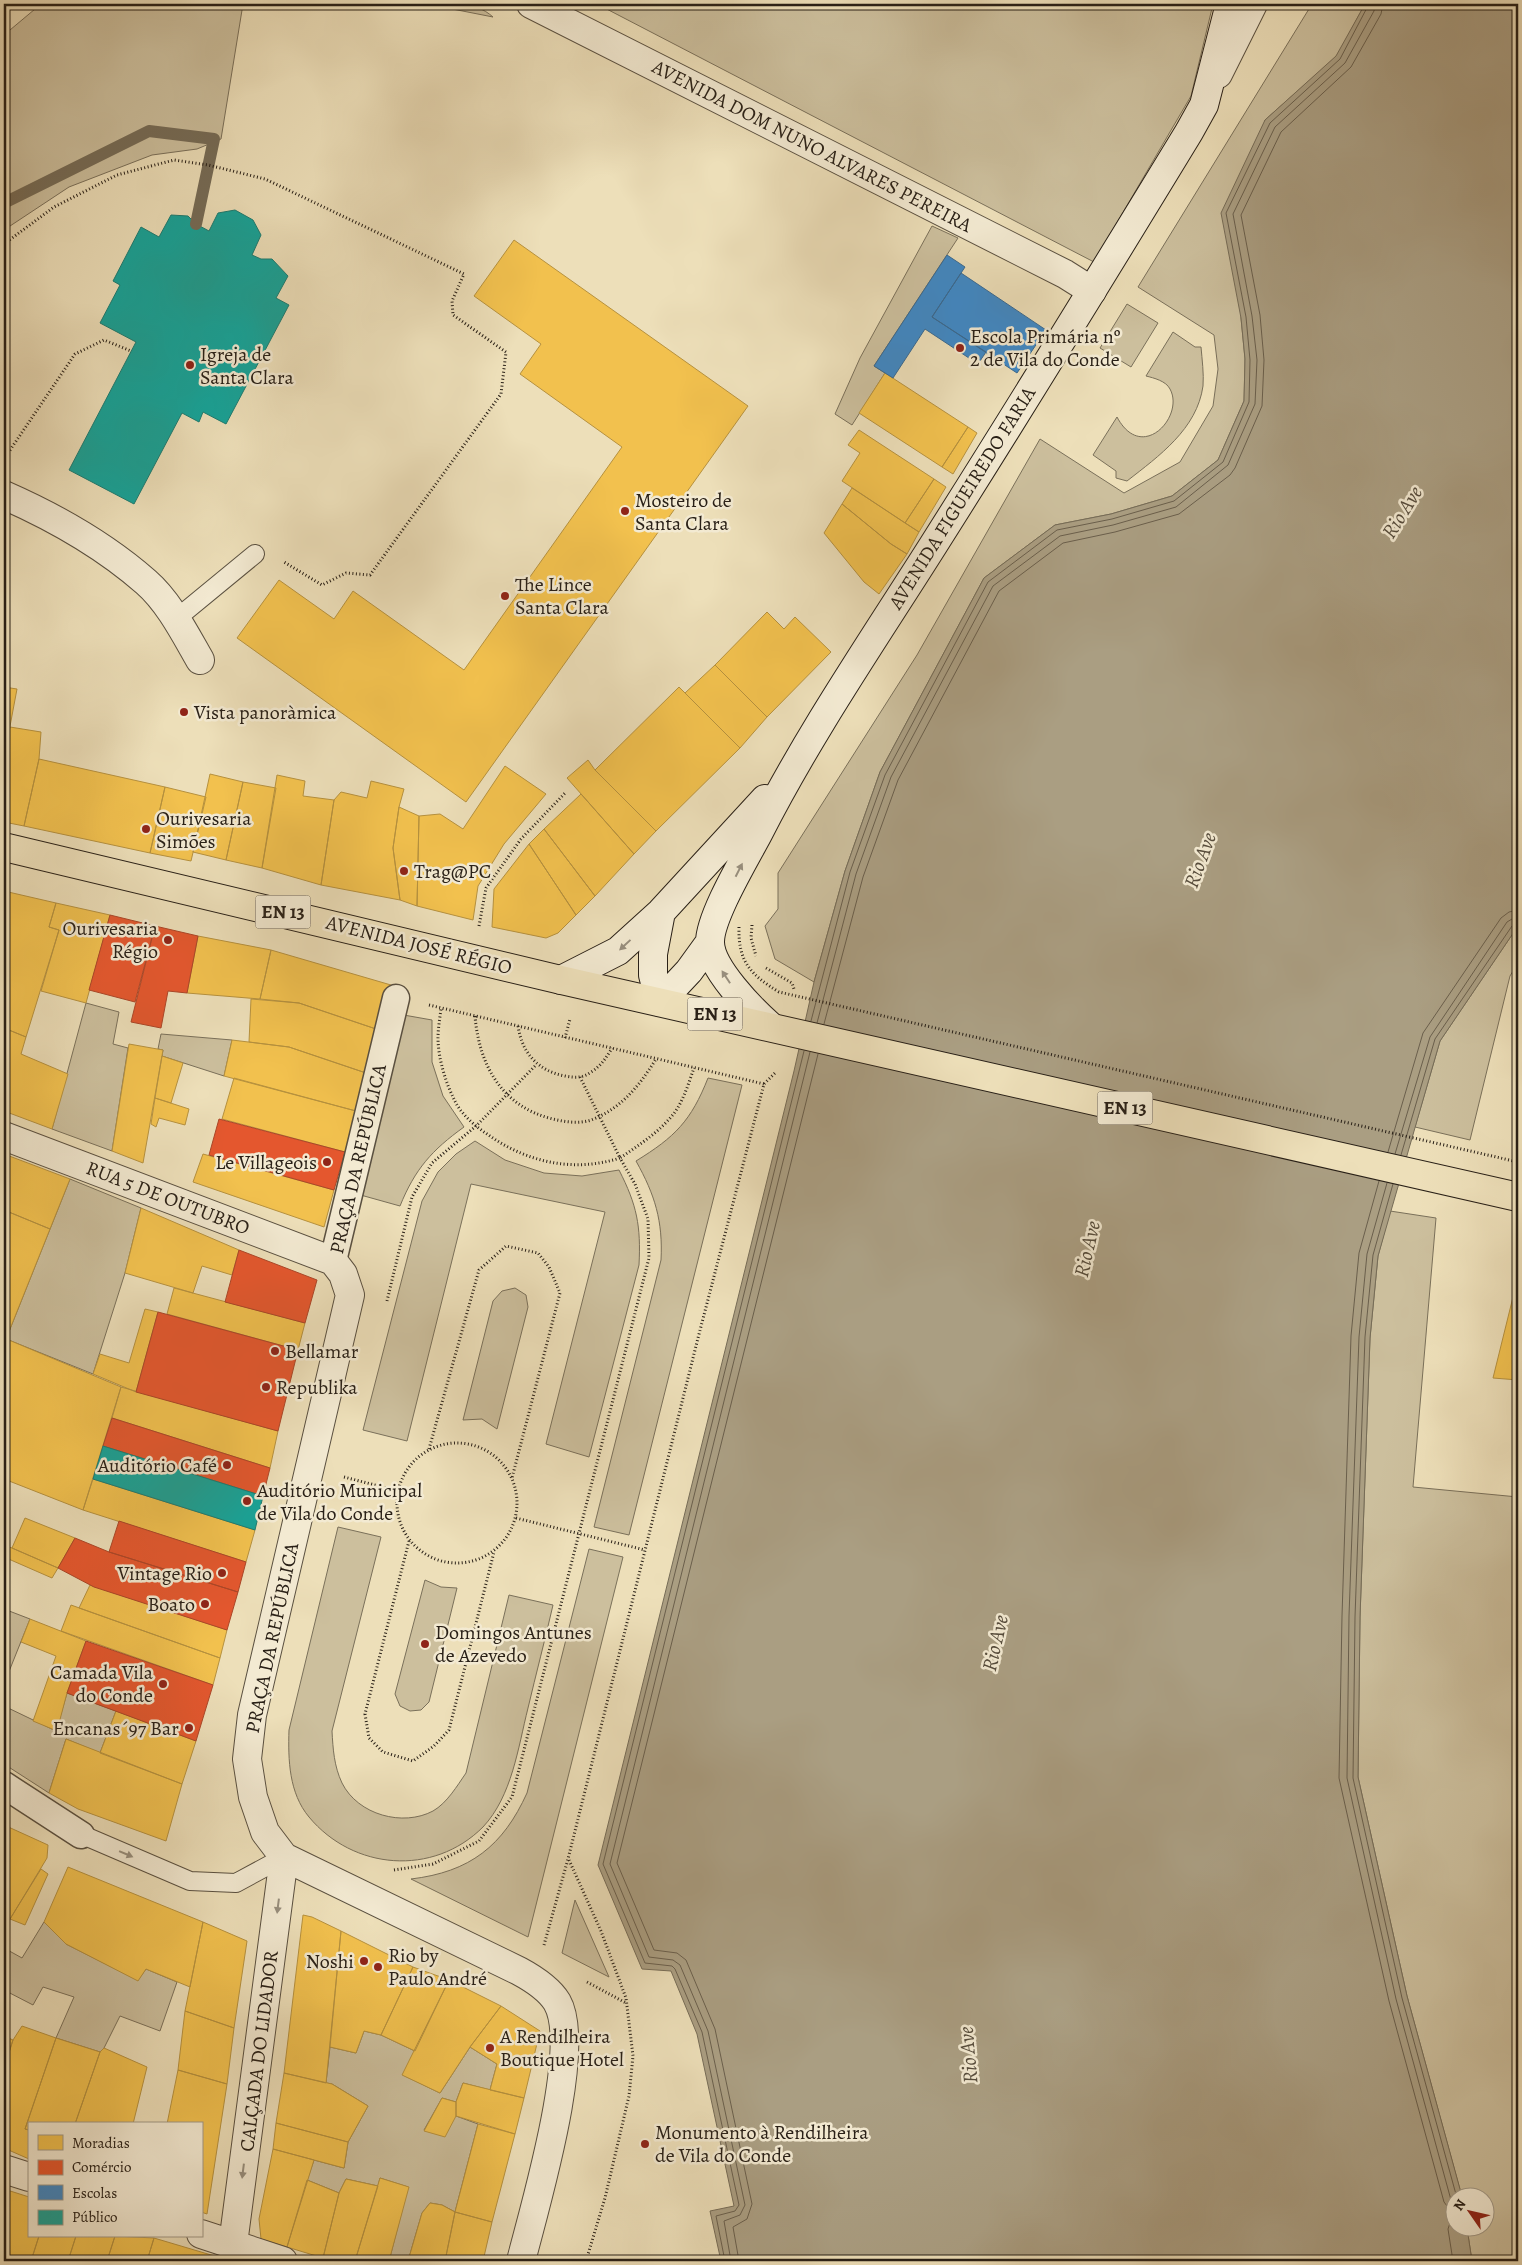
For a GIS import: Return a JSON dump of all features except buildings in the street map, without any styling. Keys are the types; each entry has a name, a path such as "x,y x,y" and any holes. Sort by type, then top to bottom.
{"main road":[{"name":"AVENIDA JOSÉ RÉGIO","path":"4,846 561,980 660,1002"},
{"name":"EN 13","path":"660,1002 1518,1197"}],"street":[{"name":"AVENIDA DOM NUNO ALVARES PEREIRA","path":"531,4 1065,274 1092,291"},
{"name":"AVENIDA FIGUEIREDO FARIA","path":"660,1002 690,970 710,942 717,913 789,774 1092,291 1189,132 1206,100 1230,4"},
{"path":"1206,100 1253,4"},
{"path":"4,495 34,508 92,542 147,583 176,619 200,660"},
{"name":"AVENIDA FIGUEIREDO FARIA","path":"561,980 618,951 661,912 789,774"},
{"path":"660,1002 653,975 653,954 661,912"},
{"path":"710,942 723,974 750,1008 780,1029"},
{"name":"PRAÇA DA REPÚBLICA","path":"396,998 333,1261 343,1274 350,1295 252,1715 247,1758 253,1797 265,1832 284,1858 519,1971 535,1980 557,2002 563,2018 565,2043 560,2099 521,2261"},
{"name":"RUA 5 DE OUTUBRO","path":"4,1136 333,1261"},
{"path":"4,1785 81,1835"},
{"name":"CALÇADA DO LIDADOR","path":"233,2244 284,1858"},
{"path":"4,2169 28,2177"},
{"path":"202,2234 283,2261"}],"lane":[{"path":"176,619 254,554"},
{"path":"4,1797 81,1835 190,1881 236,1883 284,1858"}],"path":[{"path":"4,244 54,207 117,175 174,160 208,165 265,179 464,274 452,300 453,315 506,352 501,394 370,575 346,573 322,585 272,555 254,554"},
{"path":"4,459 75,354 104,340 131,351"},
{"path":"473,958 486,888 520,839 566,792"},
{"path":"739,927 738,941 745,962 757,979 779,992 1518,1162"},
{"path":"751,938 756,955 765,968 792,983 794,989"},
{"path":"694,1068 687,1088 675,1112 649,1138 620,1158 602,1164 570,1165 536,1160 504,1146 476,1126 455,1102 445,1074 438,1039 441,1008 764,1084"},
{"path":"475,1016 477,1038 484,1061 494,1081 506,1095 520,1106 542,1117 565,1122 589,1121 599,1116 623,1102 642,1082 656,1059"},
{"path":"565,1038 571,1016"},
{"path":"518,1026 520,1038 536,1064 546,1071 558,1075 580,1077 591,1073 604,1062 612,1048"},
{"path":"386,1303 412,1197 432,1163 476,1126 536,1064"},
{"path":"535,1980 568,1859 700,1329 764,1084 775,1073"},
{"path":"391,1870 433,1864 479,1841 512,1798 649,1258 648,1219 635,1184 580,1077"},
{"path":"429,1449 478,1270 506,1246 538,1252 549,1267 560,1292 512,1478"},
{"path":"448,1443 467,1444 486,1450 501,1462 512,1478 517,1498 516,1518 507,1537 494,1552 475,1561 455,1564 435,1560 417,1550 404,1534 397,1515 398,1491 402,1476 414,1460 429,1449 448,1443"},
{"path":"341,1486 345,1467"},
{"path":"343,1477 398,1491"},
{"path":"516,1518 645,1550"},
{"path":"409,1540 365,1714 370,1738 383,1752 413,1761 434,1746 449,1730 494,1552"},
{"path":"568,1859 601,1931 626,1998 633,2056 629,2096 605,2198 586,2261"}],"shaded area":[{"path":"41,4 243,4 221,139 197,149 152,155 69,187 4,230 4,35"},
{"path":"427,4 470,5 493,17"},
{"path":"597,4 1213,4 1191,96 1094,262"},
{"path":"1312,4 1365,4 1337,56 1265,120 1241,318 1245,359 1244,401 1218,460 1172,496 1111,514 1055,525 984,578 880,772 845,871 814,982 775,959 765,926 778,909 778,873 917,655 1040,439 1124,493 1180,462 1213,406 1218,369 1214,335 1138,287"},
{"path":"932,226 958,238 874,366 885,373 852,425 835,414 860,358"},
{"path":"1127,304 1158,323 1131,367 1100,348"},
{"path":"1173,332 1195,347 1201,347 1203,386 1199,401 1185,428 1164,451 1127,481 1116,478 1116,471 1093,455 1117,417 1127,430 1138,436 1149,436 1158,431 1166,422 1172,411 1173,400 1170,389 1163,382 1146,376"},
{"path":"1518,926 1518,963 1510,976 1470,1140 1415,1127 1440,1041"},
{"path":"86,1003 119,1012 113,1044 128,1048 112,1151 52,1129"},
{"path":"398,1014 432,1020 432,1062 443,1096 464,1127 426,1161 412,1181 400,1206 357,1194"},
{"path":"161,1034 232,1040 224,1076 162,1056 163,1050 158,1049"},
{"path":"708,1078 742,1085 629,1535 594,1527 661,1260 661,1233 653,1197 636,1161 661,1144 680,1127 695,1106"},
{"path":"475,1141 505,1160 544,1173 582,1176 619,1170 634,1205 639,1239 639,1265 589,1457 546,1444 605,1212 471,1184 407,1441 363,1430 422,1201 438,1172 456,1154"},
{"path":"70,1179 141,1208 125,1273 93,1374 6,1339"},
{"path":"1390,1211 1436,1218 1413,1487 1518,1497 1518,2261 1472,2261 1469,2238 1494,2238 1494,2188 1460,2188 1407,1996 1358,1777 1360,1617 1370,1338 1378,1256"},
{"path":"515,1288 526,1295 528,1307 497,1429 482,1419 463,1420 493,1301 502,1291"},
{"path":"338,1527 381,1537 332,1731 333,1751 342,1783 349,1794 359,1803 382,1815 408,1818 421,1816 433,1811 447,1799 466,1773 509,1595 553,1605 513,1771 501,1801 483,1827 463,1843 441,1854 418,1860 394,1861 370,1857 348,1848 327,1835 309,1817 297,1798 291,1776 289,1730"},
{"path":"589,1549 623,1557 528,1937 411,1879 451,1870 467,1863 495,1842 518,1812 527,1793"},
{"path":"425,1580 441,1587 457,1588 429,1702 421,1710 410,1711 400,1706 395,1694"},
{"path":"4,1609 30,1619 4,1684"},
{"path":"67,1693 116,1711 100,1753 66,1739 49,1793 4,1764 4,1706 56,1731"},
{"path":"575,1900 609,1977 562,1953"},
{"path":"44,1922 66,1944 138,1980 146,1969 177,1982 160,2031 120,2016 104,2048 100,2052 56,2038 74,1997 43,1987 33,2005 4,1990 4,1948 22,1958"},
{"path":"364,2031 381,2035 415,2051 403,2075 440,2093 470,2047 497,2064 490,2090 463,2083 456,2102 442,2098 424,2130 456,2116 478,2124 455,2212 442,2205 430,2203 422,2213 408,2261 389,2261 408,2187 380,2178 378,2186 346,2179 339,2193 307,2180 314,2160 344,2168 348,2142 368,2106 332,2084 326,2083 330,2047 356,2053"}],"water":[{"name":"Rio Ave","path":"1365,4 1518,4 1518,926 1440,1041 1378,1256 1370,1338 1360,1617 1358,1777 1407,1996 1460,2188 1444,2188 1444,2238 1469,2238 1472,2261 721,2261 710,2211 734,2206 697,2034 671,1971 642,1969 598,1865 794,1071 814,982 845,871 880,772 984,578 1055,525 1111,514 1172,496 1218,460 1244,401 1245,359 1241,318 1221,213 1265,120 1336,56"}],"waterway":[{"path":"4,203 149,131 214,139 196,224"}],"place":[{"name":"Escola Primária nº 2 de Vila do Conde","path":"960,348"},
{"name":"Igreja de Santa Clara","path":"190,365"},
{"name":"Mosteiro de Santa Clara","path":"625,511"},
{"name":"The Lince Santa Clara","path":"505,596"},
{"name":"Vista panoràmica","path":"184,712"},
{"name":"Ourivesaria Simões","path":"146,829"},
{"name":"Trag@PC","path":"404,871"},
{"name":"Ourivesaria Régio","path":"168,940"},
{"name":"Le Villageois","path":"327,1162"},
{"name":"Bellamar","path":"275,1351"},
{"name":"Republika","path":"266,1387"},
{"name":"Auditório Café","path":"227,1465"},
{"name":"Auditório Municipal de Vila do Conde","path":"247,1501"},
{"name":"Vintage Rio","path":"222,1573"},
{"name":"Boato","path":"205,1604"},
{"name":"Domingos Antunes de Azevedo","path":"425,1644"},
{"name":"Camada Vila do Conde","path":"163,1684"},
{"name":"Encanas´97 Bar","path":"189,1728"},
{"name":"Noshi","path":"364,1961"},
{"name":"Rio by Paulo André","path":"378,1967"},
{"name":"A Rendilheira Boutique Hotel","path":"490,2048"},
{"name":"Monumento à Rendilheira de Vila do Conde","path":"645,2144"}]}
